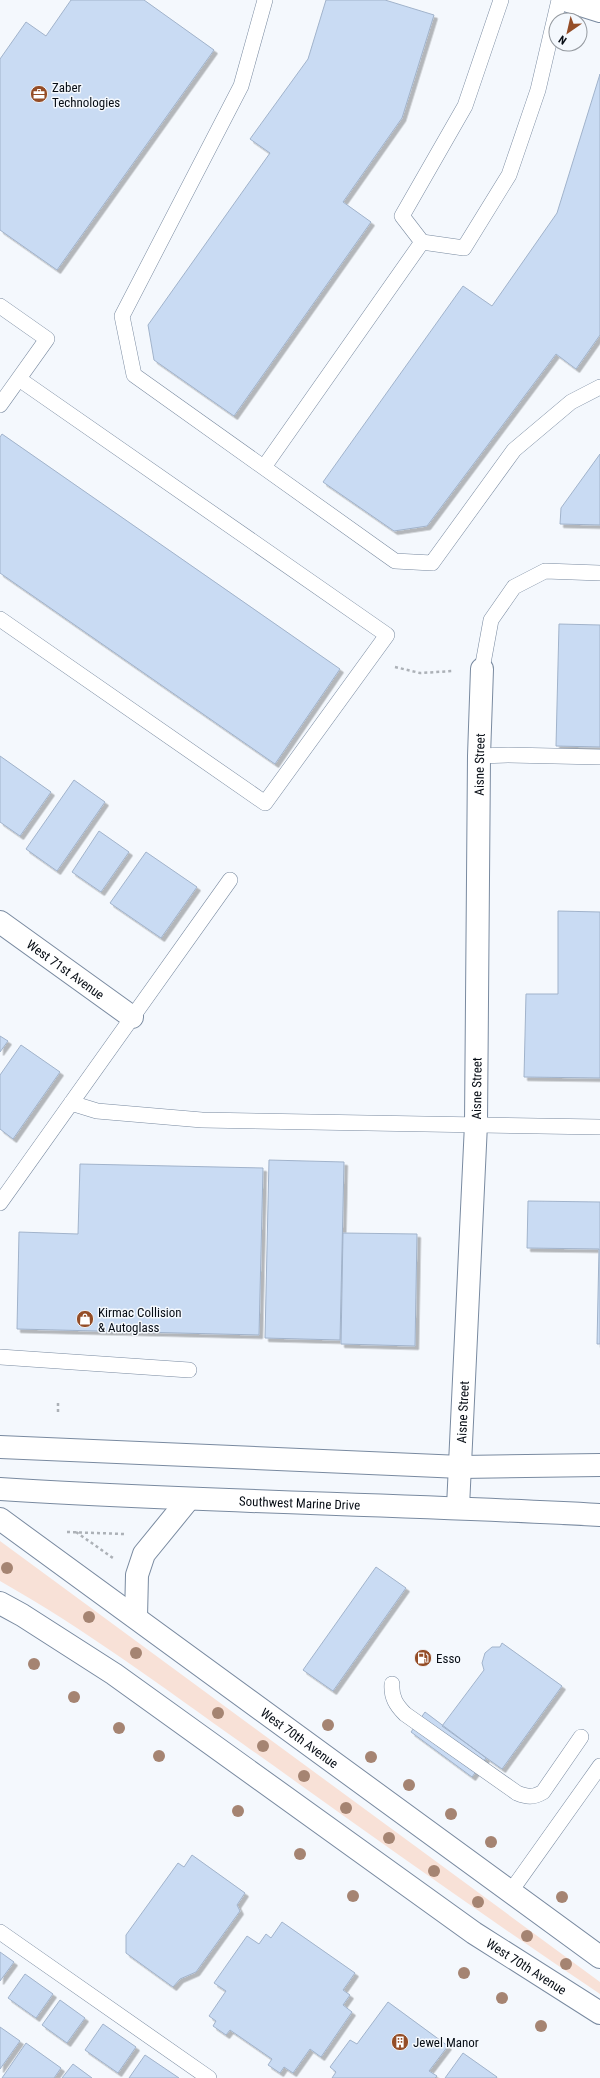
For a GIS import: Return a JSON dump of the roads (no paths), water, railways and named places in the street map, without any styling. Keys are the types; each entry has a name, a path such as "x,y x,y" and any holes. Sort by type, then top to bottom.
{"main road":[{"path":"565,0 600,10"},
{"name":"Aisne Street","path":"458,1507 476,1124 479,756 482,669"},
{"name":"West 71st Avenue","path":"0,922 132,1017"},
{"path":"0,1447 461,1467 600,1465"},
{"name":"Southwest Marine Drive","path":"0,1489 188,1500 458,1507 600,1515"},
{"path":"136,1617 137,1576 144,1554 188,1500"},
{"name":"West 70th Avenue","path":"0,1519 600,1957"},
{"name":"West 70th Avenue","path":"0,1603 22,1615 114,1674 474,1933 600,2013"}],"lane":[{"path":"265,0 242,86 122,316 134,375 395,561 432,563 514,450 571,402 600,387"},
{"path":"501,0 465,106 402,216 422,242 464,248 509,175 538,90 559,0"},
{"path":"264,467 422,242"},
{"path":"0,306 47,339 0,405"},
{"path":"0,619 265,803 386,635 18,379"},
{"path":"482,669 491,620 514,587 545,571 600,573"},
{"path":"479,756 508,755 600,757"},
{"path":"0,1203 230,880"},
{"path":"71,1103 97,1111 202,1120 600,1127"},
{"path":"0,1357 189,1370"},
{"path":"392,1684 391,1694 396,1705 405,1714 517,1793 528,1797 536,1796 543,1792 581,1738"},
{"path":"511,1891 600,1766"},
{"path":"0,1932 209,2078"}],"place":[{"name":"Zaber Technologies","path":"39,94"},
{"name":"Kirmac Collision & Autoglass","path":"85,1319"},
{"name":"Esso","path":"423,1658"},
{"name":"Jewel Manor","path":"400,2042"}]}
